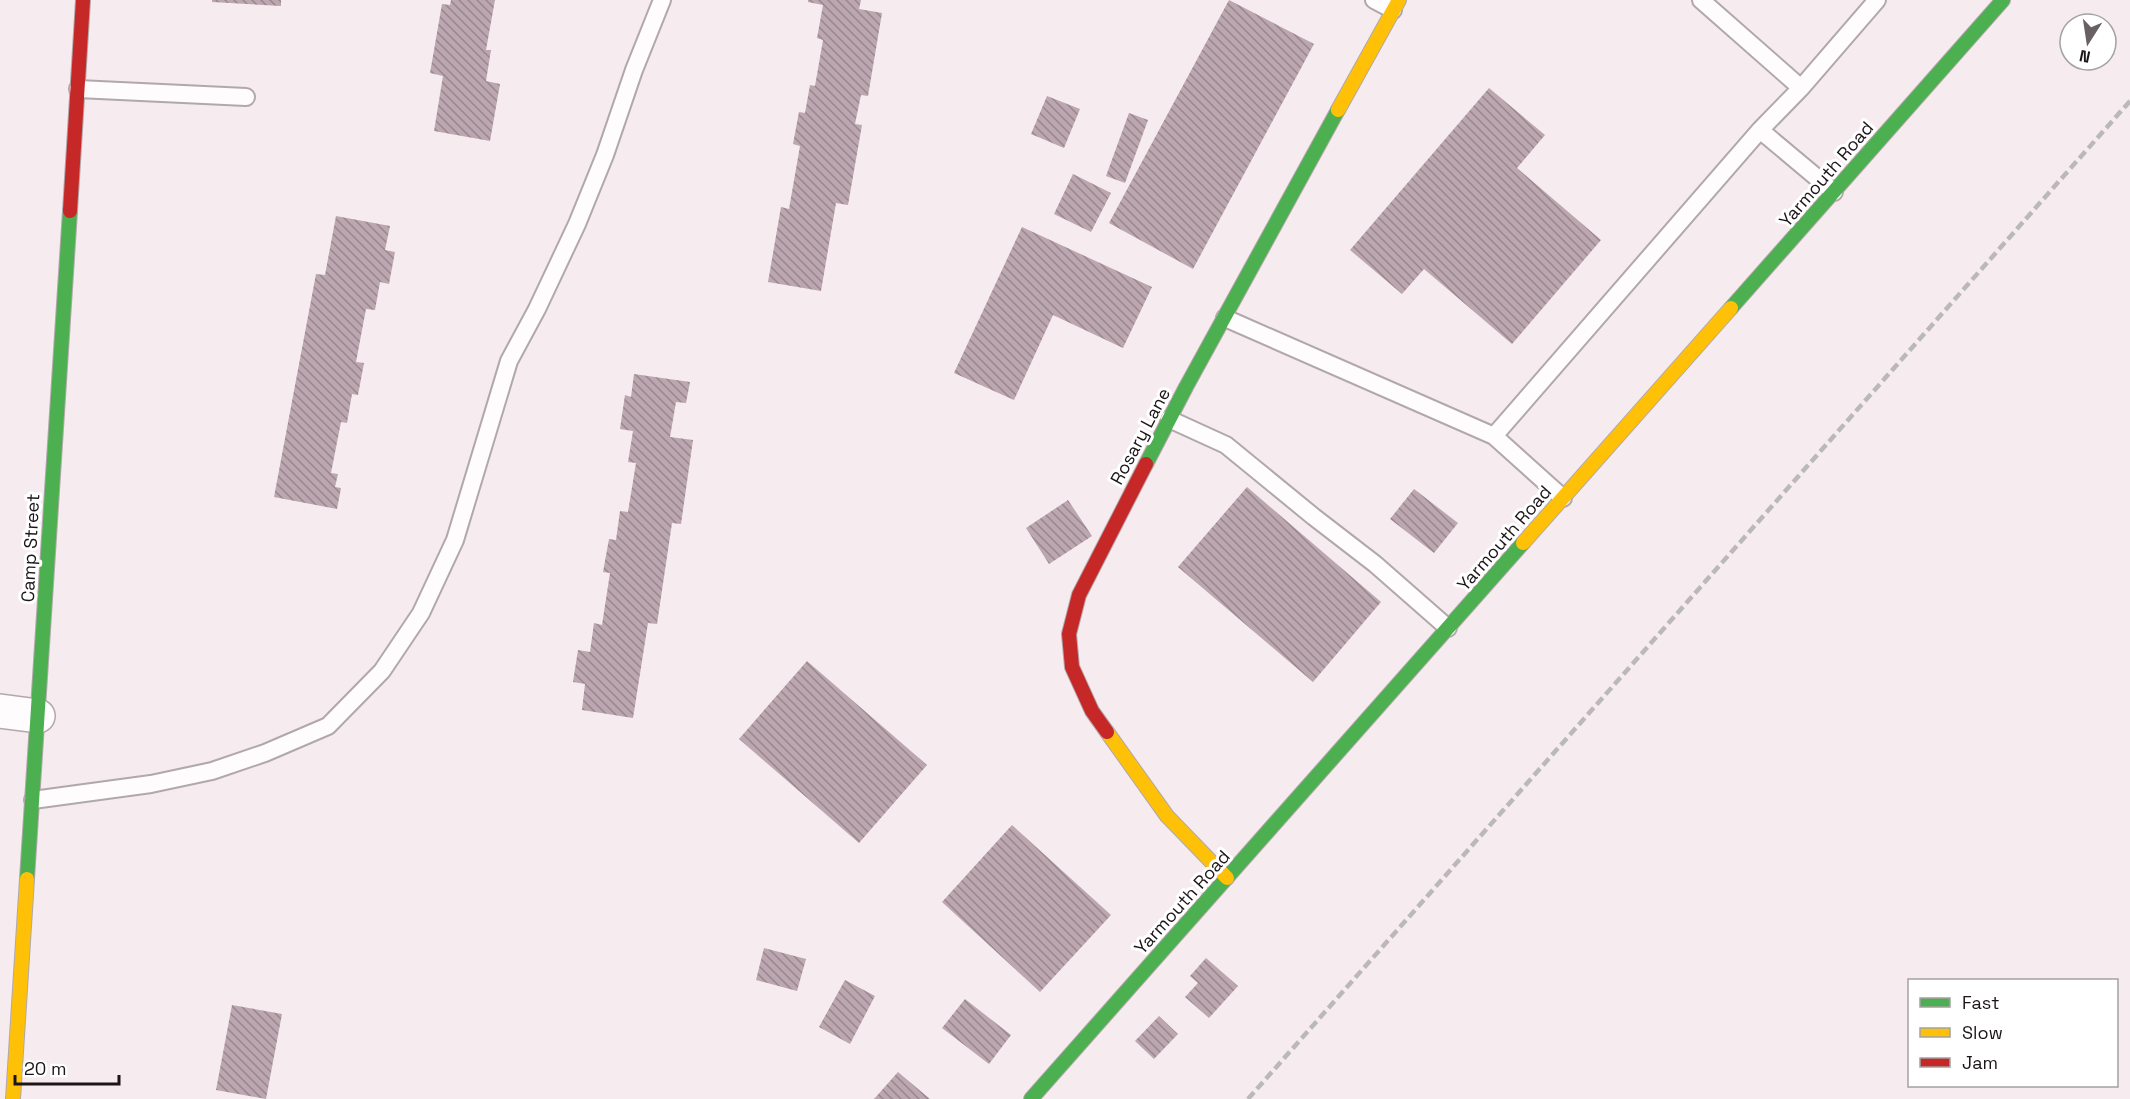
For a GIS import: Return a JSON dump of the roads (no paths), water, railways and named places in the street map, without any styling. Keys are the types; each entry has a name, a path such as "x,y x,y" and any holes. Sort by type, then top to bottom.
{"main road":[{"name":"Camp Street","path":"13,1099 83,0"},
{"name":"Yarmouth Road","path":"1031,1099 2003,0"},
{"name":"Rosary Lane","path":"1227,878 1167,816 1092,711 1072,667 1069,634 1079,595 1169,419 1396,5"}],"street":[{"path":"0,711 38,716"}],"lane":[{"path":"33,800 151,784 212,771 265,753 328,726 382,671 421,612 455,540 509,361 537,309 581,214 662,0"},
{"path":"1374,0 1396,5"},
{"path":"1701,0 1801,88"},
{"path":"1494,436 1760,130 1801,88 1877,0"},
{"path":"78,89 246,97"},
{"path":"1760,130 1834,192"},
{"path":"1225,318 1494,436 1563,498"},
{"path":"1169,419 1226,445 1375,564 1448,628"}],"railway":[{"path":"1248,1099 2130,101"}]}
